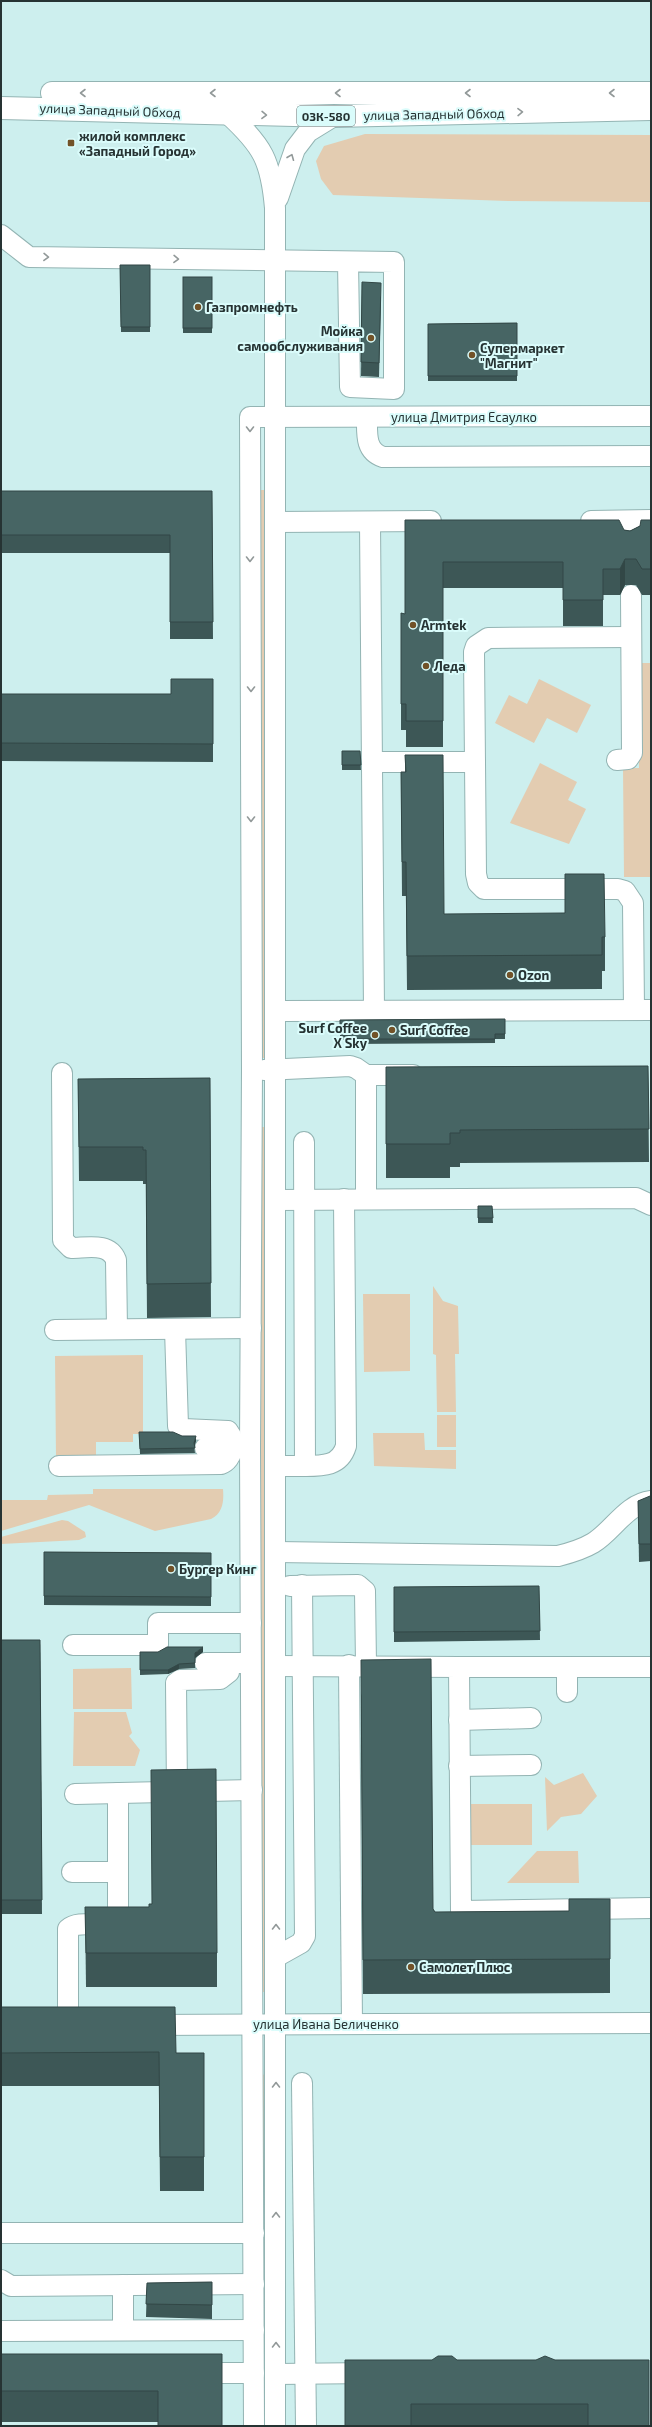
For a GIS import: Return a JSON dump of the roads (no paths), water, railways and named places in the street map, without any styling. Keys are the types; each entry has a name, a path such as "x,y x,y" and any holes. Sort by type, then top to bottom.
{"highway":[{"name":"улица Западный Обход","path":"1,93 651,93"},
{"name":"улица Западный Обход","path":"1,108 334,116 651,109"}],"street":[{"path":"228,114 249,133 264,154 273,179 276,208 276,2426"},
{"path":"276,208 295,149 308,132 334,116"},
{"path":"1,235 29,257 394,262 394,389 350,387 348,262"},
{"name":"улица Дмитрия Есаулко","path":"252,1070 250,417 651,416"},
{"path":"367,417 367,440 370,449 376,455 383,457 651,456"},
{"path":"575,521 630,530 651,520"},
{"path":"276,522 449,521"},
{"path":"370,522 374,1011"},
{"path":"617,760 628,759 632,753 631,595"},
{"path":"276,1011 642,1010 633,903 625,891 618,889 491,890 484,889 478,883 476,874 481,764 474,652 476,646 482,640 488,638 631,637"},
{"path":"372,762 481,764"},
{"path":"254,2426 252,1663 241,1448 251,1328 252,1070 350,1066 366,1075 429,1075"},
{"path":"62,1072 63,1240 71,1248 106,1248 114,1254 116,1260 117,1329"},
{"path":"366,1075 366,1199"},
{"path":"304,1142 305,1466"},
{"path":"276,1200 636,1198 651,1205"},
{"path":"276,1466 327,1466 336,1462 354,1446 353,1280 344,1199"},
{"path":"55,1330 251,1328"},
{"path":"175,1329 178,1426 183,1429 228,1431 241,1448"},
{"path":"205,1448 241,1448"},
{"path":"59,1466 221,1464 227,1462 241,1448"},
{"path":"276,1552 558,1556 594,1542 620,1518 645,1502 651,1500"},
{"path":"276,1957 301,1943 305,1936 302,1585"},
{"path":"276,1586 358,1585 365,1591 358,1665 352,2024"},
{"path":"73,1645 158,1645 158,1623 251,1623"},
{"path":"205,1663 252,1663"},
{"path":"177,1792 176,1683 180,1680 220,1679 229,1672 229,1663"},
{"path":"276,1666 358,1665 459,1667 651,1667"},
{"path":"459,1667 461,1911 651,1908"},
{"path":"566,1667 567,1692"},
{"path":"459,1720 531,1718"},
{"path":"460,1766 531,1765"},
{"path":"75,1794 252,1790"},
{"path":"46,2025 76,2025 68,1929 75,1925 112,1924 118,1918 118,1793"},
{"path":"72,1872 118,1872"},
{"name":"улица Ивана Беличенко","path":"130,2025 651,2023"},
{"path":"302,2083 306,2426"},
{"path":"1,2233 254,2233"},
{"path":"1,2280 11,2286 254,2284"},
{"path":"123,2285 123,2330"},
{"path":"1,2331 254,2330"},
{"path":"175,2373 254,2372"},
{"path":"276,2374 392,2373"}],"place":[{"name":"жилой комплекс «Западный Город»","path":"71,143"},
{"name":"Газпромнефть","path":"198,307"},
{"name":"Мойка самообслуживания","path":"371,338"},
{"name":"Супермаркет \"Магнит\"","path":"472,355"},
{"name":"Armtek","path":"413,625"},
{"name":"Леда","path":"426,666"},
{"name":"Ozon","path":"510,975"},
{"name":"Surf Coffee","path":"392,1030"},
{"name":"Surf Coffee X Sky","path":"375,1035"},
{"name":"Бургер Кинг","path":"171,1569"},
{"name":"Самолет Плюс","path":"411,1967"}]}
